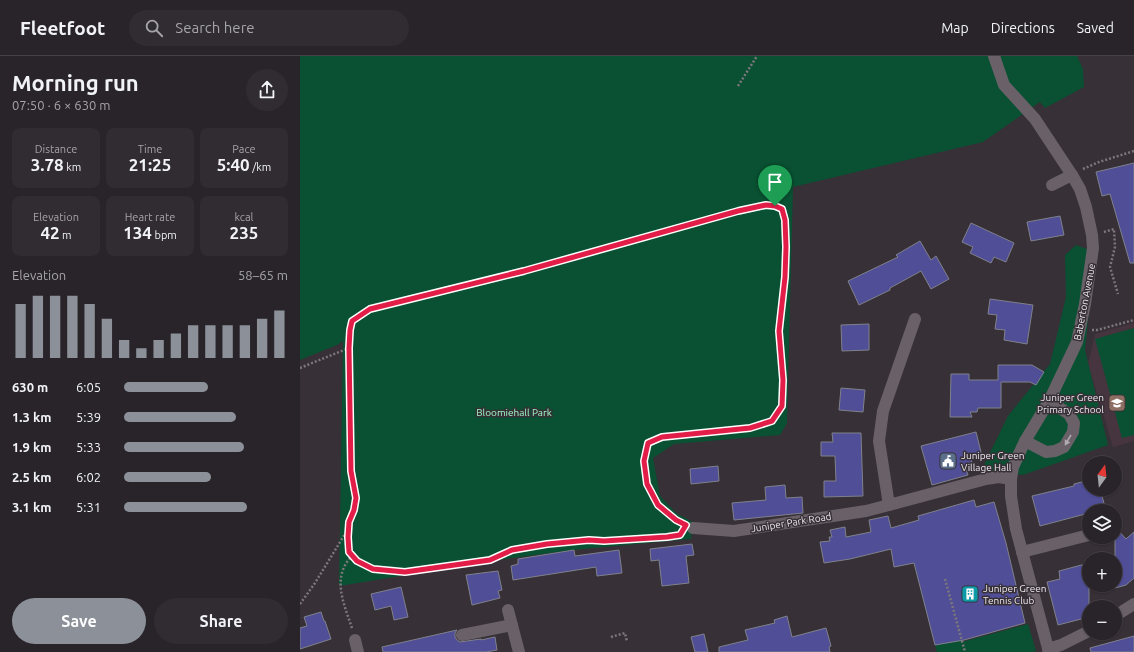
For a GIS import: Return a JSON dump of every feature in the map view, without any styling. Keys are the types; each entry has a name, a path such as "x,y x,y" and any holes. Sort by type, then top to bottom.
{"street":[{"name":"Baberton Avenue","path":"994,56 1004,85 1035,119 1072,174 1080,189 1086,207 1092,235 1093,248 1087,296 1077,342 1049,401 1025,441 1013,467 1011,479 1012,503 1016,529 1049,650"},
{"path":"1052,185 1072,174"},
{"path":"889,505 879,441 883,411 914,319"},
{"path":"1025,441 1046,452 1055,451 1064,447 1073,432 1074,423 1069,414 1049,401"},
{"name":"Juniper Park Road","path":"689,526 734,531 866,511 986,478 999,477 1011,479"},
{"path":"1022,552 1082,536"},
{"path":"1122,612 1134,604"},
{"path":"508,610 519,652"},
{"path":"462,635 512,625"},
{"path":"1049,650 1082,634"}],"path":[{"path":"738,86 757,56"},
{"path":"1072,174 1099,162 1134,151"},
{"path":"766,205 775,206 782,209 785,220 786,247 785,277 779,331 783,380 782,406 772,421 750,428 662,437 648,443 644,461 647,484 658,505 676,520 689,526 680,535 547,544 512,550 490,560 405,572 373,569 357,561 349,552 348,537 349,522 354,510 356,498 351,471 349,348 352,321 370,309 524,271 738,211 766,205"},
{"path":"1114,229 1115,248 1110,267 1118,294"},
{"path":"1080,331 1097,330 1134,320"},
{"path":"300,368 349,348"},
{"path":"300,604 315,583 348,528"},
{"path":"352,556 346,562 341,578 340,591 357,646"},
{"path":"945,579 965,652"},
{"path":"611,637 625,633 627,642"}],"shaded area":[{"name":"Juniper Green Primary School","path":"1134,323 1134,441 1113,447 1088,364 1095,334"}],"green space":[{"name":"Bloomiehall Park","path":"300,56 1077,56 1083,69 1084,87 1045,108 1040,102 983,142 793,187 787,423 780,435 674,444 653,458 660,496 676,513 693,522 691,539 573,550 506,559 339,586 343,341 337,345 300,360"},
{"path":"1076,245 1095,252 1085,350 1108,445 1023,475 982,469 1008,416 1050,364 1066,297 1065,255"},
{"name":"Juniper Green Primary School","path":"1134,328 1134,435 1122,438 1095,339"},
{"path":"939,561 962,642 1028,624 1036,651 937,652 915,568"}],"building":[{"path":"1134,163 1134,263 1130,263 1110,194 1102,196 1096,172"},
{"path":"1060,216 1064,235 1031,241 1027,222"},
{"path":"971,223 1014,243 1006,262 994,257 991,263 970,253 973,247 962,242"},
{"path":"920,241 931,260 936,256 949,279 931,289 921,271 890,288 890,290 859,305 848,281 898,257 896,255"},
{"path":"990,299 1033,305 1027,344 1004,340 1005,330 995,329 997,315 988,314"},
{"path":"869,324 869,350 842,351 841,325"},
{"path":"998,365 1032,365 1044,372 1036,385 1030,382 1001,382 1001,408 978,408 977,412 970,412 972,417 950,417 951,374 969,374 969,380 998,380"},
{"path":"841,388 865,390 863,412 839,410"},
{"name":"Juniper Green Village Hall","path":"976,432 982,456 971,459 972,463 965,465 968,475 932,485 921,446"},
{"path":"832,433 861,433 863,496 824,497 824,481 836,481 835,456 821,456 821,442 833,442"},
{"path":"718,466 719,481 691,484 690,469"},
{"path":"1082,482 1082,496 1102,496 1104,504 1082,504 1082,515 1040,526 1032,496 1074,486 1074,484"},
{"path":"785,485 786,498 802,497 803,513 734,520 732,503 766,500 765,487"},
{"path":"974,500 976,507 994,502 1006,543 1025,623 964,640 935,645 914,563 894,567 891,549 850,559 824,563 820,542 830,541 829,537 832,537 830,530 845,527 846,537 871,532 869,520 888,516 891,528 919,520 918,516"},
{"path":"1134,532 1134,578 1126,585 1122,586 1122,552 1115,552 1115,544 1122,544 1122,535 1126,539"},
{"path":"692,544 694,555 686,556 689,583 662,586 659,560 651,561 650,549"},
{"path":"574,550 575,556 619,550 622,573 597,576 596,567 513,580 511,566 518,564 518,559"},
{"path":"1082,565 1082,592 1089,592 1089,600 1082,600 1082,619 1058,625 1047,582 1060,579 1059,571"},
{"path":"498,571 502,590 498,591 500,598 472,605 466,575"},
{"path":"401,587 408,617 394,620 391,606 375,610 371,594"},
{"path":"321,612 331,639 300,649 300,628 307,626 304,617"},
{"path":"787,616 792,637 826,628 831,646 829,647 830,652 719,652 719,647 748,640 745,630 775,623 774,620"},
{"path":"457,630 455,637 460,642 495,637 497,650 486,652 383,652 382,647"},
{"path":"704,634 708,652 695,652 691,637"},
{"path":"1134,636 1134,652 1091,652 1090,648"}],"place":[{"name":"Juniper Green Primary School","path":"1117,403"},
{"name":"Juniper Green Village Hall","path":"948,461"},
{"name":"Juniper Green Tennis Club","path":"970,594"}],"route":[{"path":"766,205 775,206 782,209 785,220 786,247 785,277 779,331 783,380 782,406 772,421 750,428 662,437 648,443 644,461 647,484 658,505 676,520 686,525 680,535 547,544 512,550 490,560 405,572 373,569 357,561 349,552 349,522 354,510 356,498 351,471 349,348 352,321 370,309 524,271 738,211 766,205"}]}
